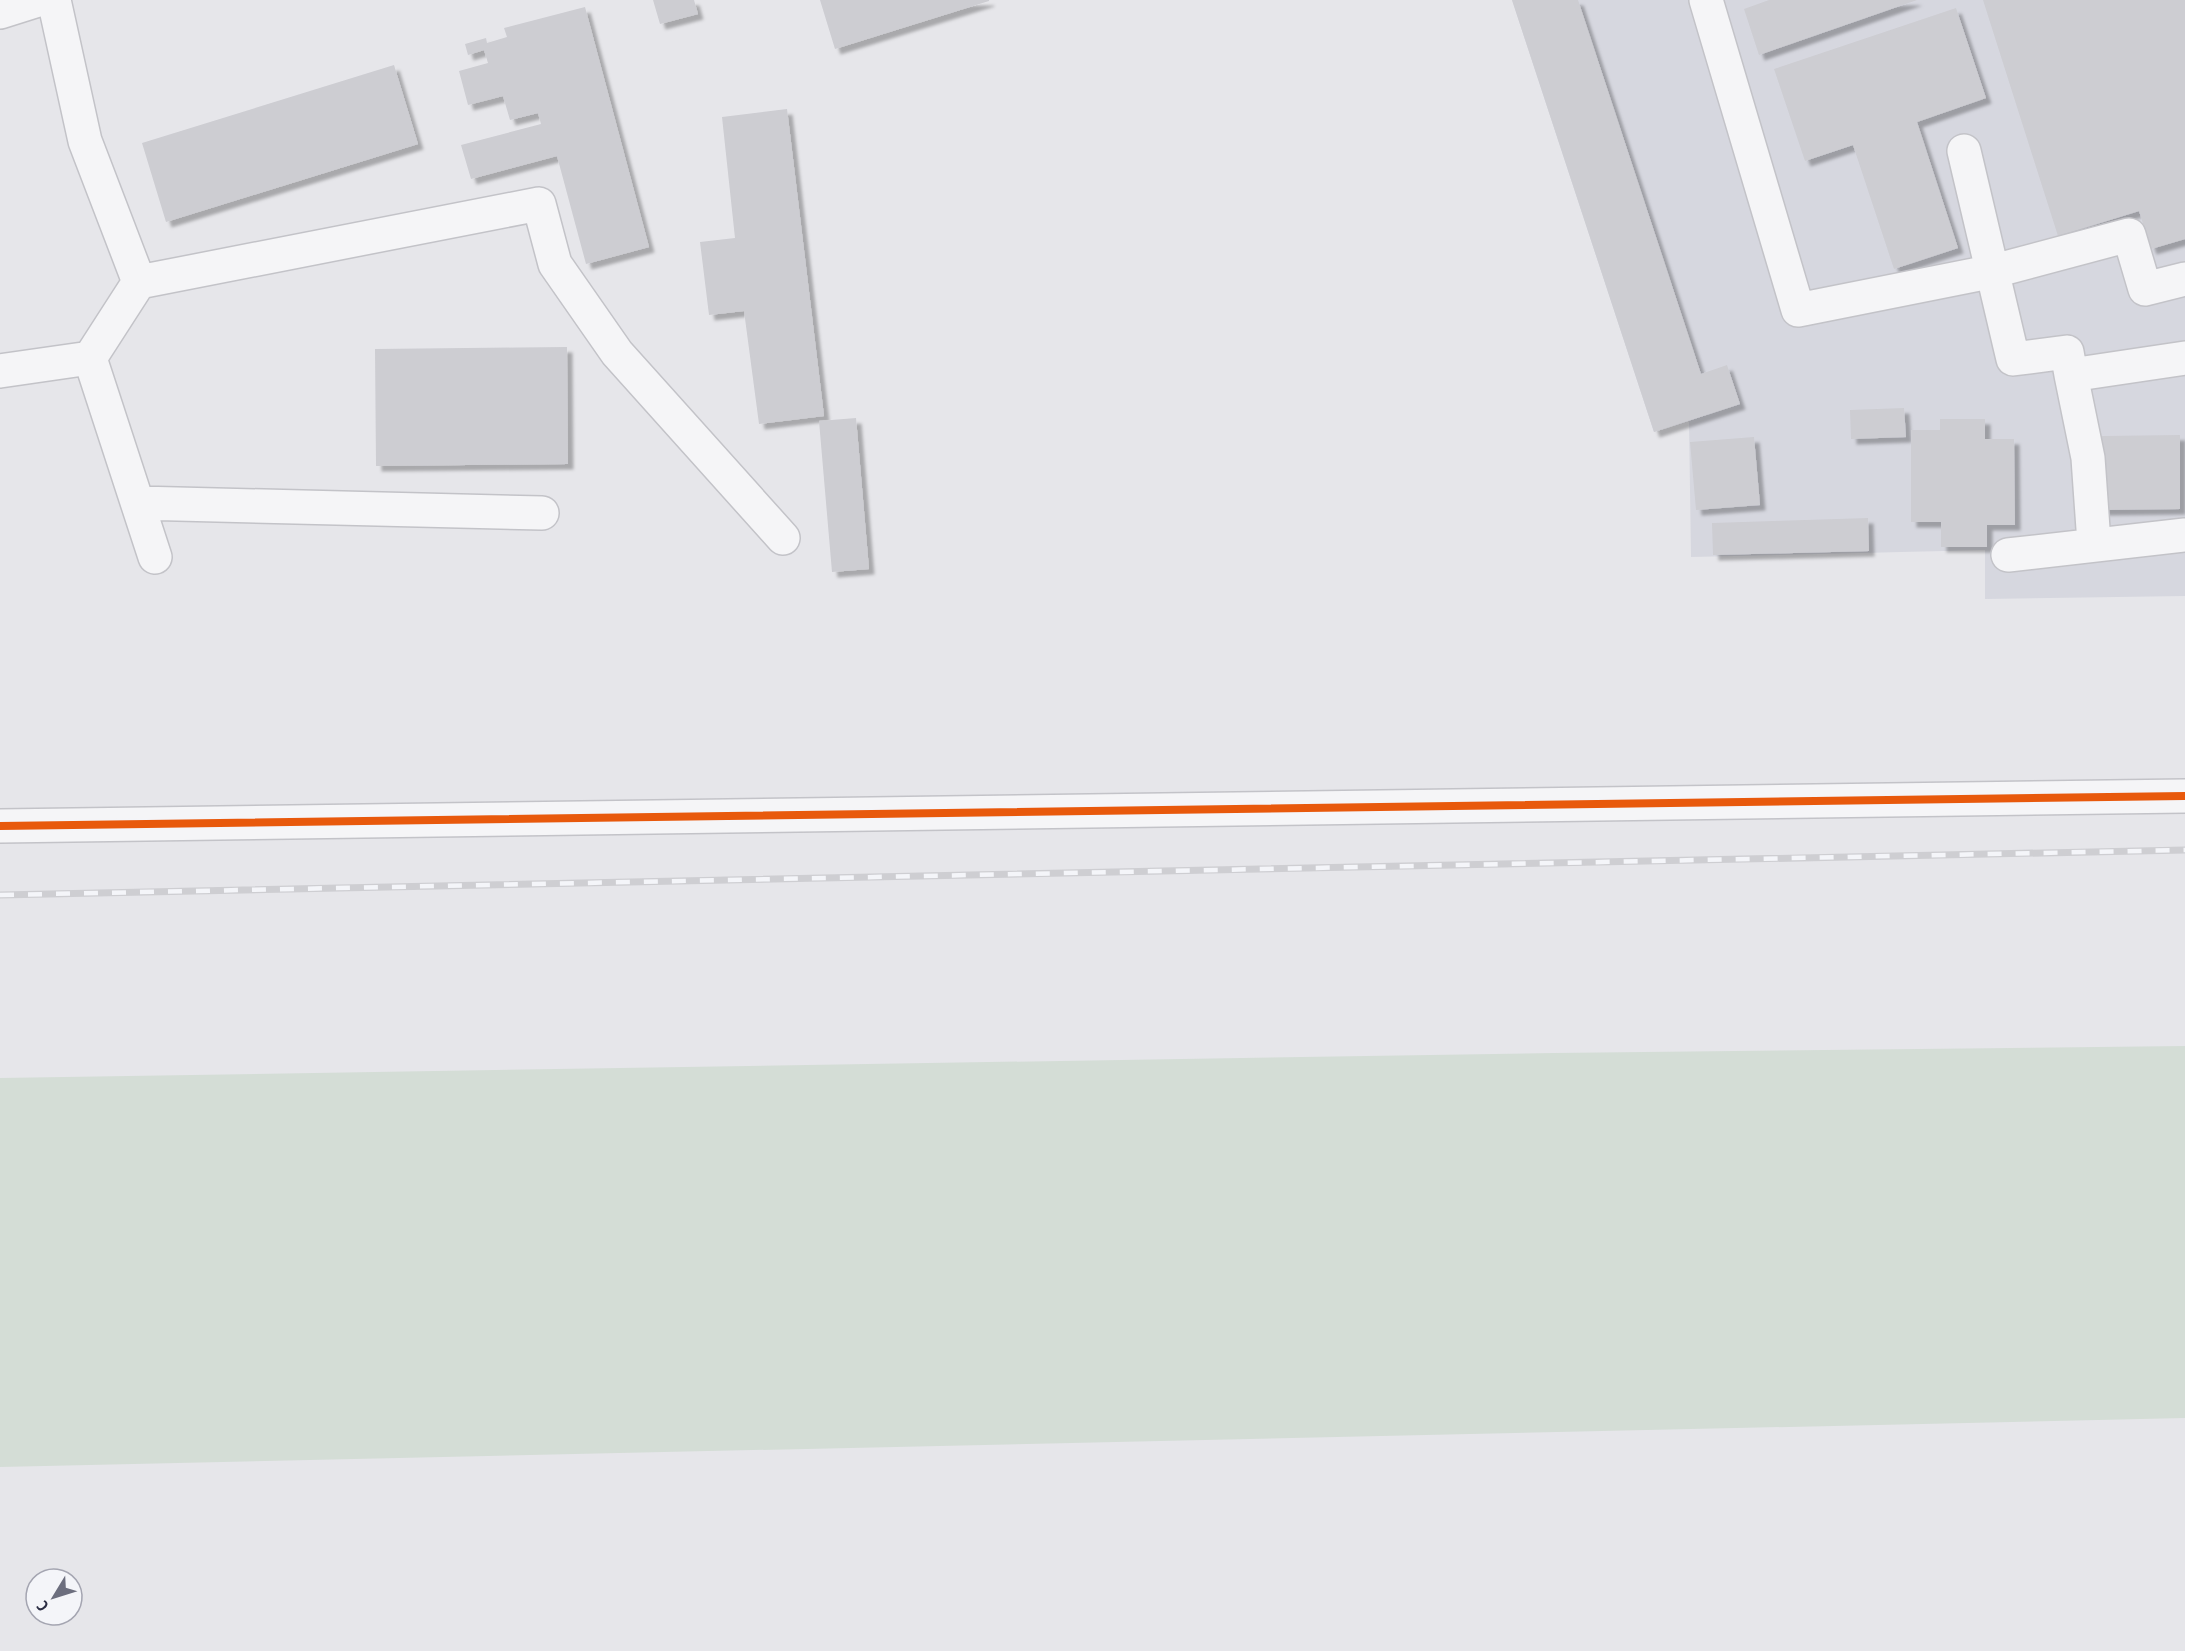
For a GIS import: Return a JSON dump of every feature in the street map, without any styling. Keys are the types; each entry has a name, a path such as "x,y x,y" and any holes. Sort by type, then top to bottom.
{"street":[{"path":"0,12 38,0"},
{"path":"54,0 86,141 139,282"},
{"path":"1706,0 1798,310 1994,271 2129,235 2145,289 2185,279"},
{"path":"1964,152 2013,359 2067,352 2088,458 2094,543"},
{"path":"0,371 90,358 139,282 538,204 555,264 617,353 783,538"},
{"path":"90,358 155,557"},
{"path":"2071,375 2185,358"},
{"path":"138,503 542,513"},
{"path":"2008,555 2185,534"},
{"path":"0,826 2185,796"}],"shaded area":[{"path":"1512,0 2185,0 2185,596 1985,599 1985,550 1691,557 1689,421 1654,432"},
{"path":"2185,1046 2185,1418 0,1467 0,1078 1554,1053"}],"building":[{"path":"653,0 694,0 698,14 660,24"},
{"path":"820,0 989,0 989,1 835,49"},
{"path":"1512,0 1578,0 1701,374 1727,365 1740,404 1654,432"},
{"path":"1769,0 1917,0 1759,55 1744,9"},
{"path":"1983,0 2185,0 2185,239 2151,249 2139,211 2058,236"},
{"path":"585,7 649,247 586,264 557,156 471,179 461,145 541,124 538,113 510,120 503,96 468,105 459,71 488,63 484,50 468,55 465,44 486,38 487,43 507,37 504,28"},
{"path":"1956,8 1986,98 1917,122 1958,248 1894,269 1853,145 1805,161 1774,69"},
{"path":"394,65 418,144 166,222 142,143"},
{"path":"787,109 824,416 759,424 744,311 709,315 700,242 735,238 722,117"},
{"path":"567,347 568,464 376,466 375,349"},
{"path":"1904,408 1906,437 1851,439 1850,410"},
{"path":"856,418 869,569 832,572 819,421"},
{"path":"1940,419 1985,419 1985,439 2014,439 2015,525 1987,525 1987,547 1941,547 1941,522 1911,522 1911,430 1940,430"},
{"path":"2180,435 2180,509 2102,510 2102,436"},
{"path":"1754,437 1760,505 1696,510 1690,442"},
{"path":"1868,518 1869,551 1713,555 1712,523"}],"railway":[{"path":"0,895 2185,850"}],"cycle path":[{"path":"0,826 2185,796"}]}
